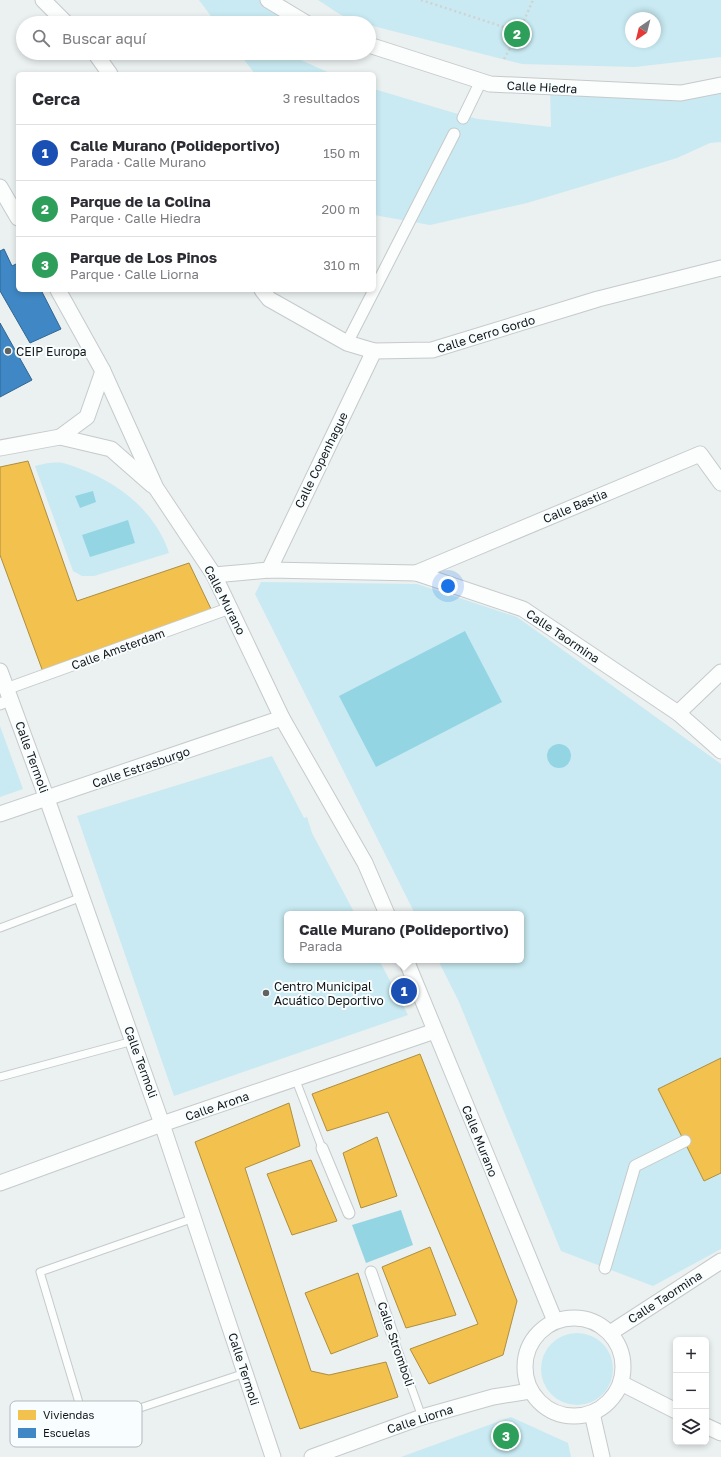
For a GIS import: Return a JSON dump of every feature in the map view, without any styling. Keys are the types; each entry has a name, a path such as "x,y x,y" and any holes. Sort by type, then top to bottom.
{"street":[{"path":"43,0 59,16"},
{"path":"268,0 294,16"},
{"name":"Calle Hiedra","path":"376,47 490,84 681,93 721,85"},
{"path":"100,60 109,72"},
{"path":"463,118 481,82"},
{"path":"376,286 454,134"},
{"path":"0,187 16,215"},
{"name":"Calle Cerro Gordo","path":"264,292 269,299 347,343 374,351 432,350 598,299 721,268"},
{"name":"Calle Murano","path":"59,292 103,371 156,488 214,575 282,718 366,863 386,911"},
{"path":"347,343 373,292"},
{"name":"Calle Copenhague","path":"269,570 374,351"},
{"path":"60,437 87,417 103,371"},
{"path":"0,448 60,437 110,449 156,488"},
{"name":"Calle Bastia","path":"416,572 700,454 721,484"},
{"name":"Calle Taormina","path":"214,575 269,570 416,572 524,609 678,713 721,751"},
{"name":"Calle Amsterdam","path":"6,698 230,608"},
{"name":"Calle Termoli","path":"0,671 6,698 47,799 162,1124 273,1457"},
{"path":"678,713 721,672"},
{"name":"Calle Estrasburgo","path":"0,814 282,718"},
{"name":"Calle Murano","path":"407,963 554,1321"},
{"name":"Calle Arona","path":"0,1183 162,1124 435,1031"},
{"path":"604,1268 635,1166 685,1141"},
{"path":"322,1148 349,1213"},
{"name":"Calle Taormina","path":"610,1333 721,1261"},
{"name":"Calle Stromboli","path":"371,1272 394,1339"},
{"path":"569,1317 584,1318 598,1324 610,1333 618,1344 623,1356 624,1370 621,1383 614,1396 605,1406 592,1413 578,1417 564,1416 550,1411 539,1403 530,1391 525,1376 524,1359 530,1343 540,1330 554,1321 569,1317"},
{"path":"621,1383 674,1409"},
{"name":"Calle Liorna","path":"312,1457 422,1416 493,1397 530,1391"},
{"path":"592,1413 602,1457"},
{"path":"709,1427 721,1433"}],"lane":[{"path":"0,928 82,897"},
{"path":"0,1077 133,1041"},
{"path":"295,1078 322,1148"},
{"path":"79,1401 40,1272 194,1218"},
{"name":"Calle Stromboli","path":"394,1339 422,1416"},
{"path":"142,1407 245,1373"}],"path":[{"path":"421,0 519,32"},
{"path":"504,59 519,32 533,0"}],"shaded area":[{"path":"199,0 268,0 281,8 277,16 211,16"},
{"path":"318,0 721,0 721,57 635,67 522,64 376,27 376,16 344,16"},
{"path":"244,60 301,60 328,72 253,72"},
{"path":"721,85 721,142 710,143 677,158 527,203 430,225 376,215 376,90 478,119 551,127 550,87 681,93"},
{"path":"48,463 67,464 93,474 121,490 134,500 155,524 169,553 94,576 82,576 73,571 35,466"},
{"path":"261,582 417,584 517,617 721,764 721,1249 653,1286 561,1251 459,1002 440,963 524,963 524,911 414,911 255,594"},
{"path":"0,726 23,789 0,797"},
{"path":"272,756 304,818 307,817 312,833 353,911 284,911 284,963 381,963 408,1015 174,1096 77,816"},
{"path":"577,1333 591,1336 603,1343 610,1355 613,1369 610,1383 603,1395 591,1402 577,1405 563,1402 551,1395 544,1383 541,1369 544,1355 551,1343 563,1336"},
{"path":"511,1417 568,1443 571,1457 401,1457"}],"water":[{"path":"93,491 96,502 80,508 75,496"},
{"path":"128,520 135,543 90,557 82,535"},
{"path":"465,631 502,702 376,767 339,696"},
{"path":"559,744 568,747 571,756 568,765 559,768 550,765 547,756 550,747"},
{"path":"401,1210 413,1245 366,1263 352,1225"}],"building: Viviendas":[{"path":"28,461 77,601 189,563 212,611 43,672 0,555 0,467"},
{"path":"420,1054 517,1301 503,1355 429,1384 410,1349 478,1324 388,1112 327,1131 312,1094"},
{"path":"721,1058 721,1173 704,1181 658,1089"},
{"path":"289,1103 300,1146 245,1168 311,1371 329,1375 386,1362 398,1397 300,1429 195,1142"},
{"path":"377,1137 397,1196 361,1208 343,1153"},
{"path":"311,1160 337,1221 292,1235 267,1174"},
{"path":"430,1247 456,1315 406,1328 382,1267"},
{"path":"358,1273 378,1336 331,1354 305,1293"}],"building: Escuelas":[{"path":"4,249 12,266 16,264 16,292 42,292 61,329 30,343 0,291 0,251"},
{"name":"CEIP Europa","path":"0,323 32,380 0,397"}],"place":[{"name":"Parque de la Colina","path":"517,34"},
{"name":"CEIP Europa","path":"8,351"},
{"name":"Calle Murano (Polideportivo)","path":"404,991"},
{"name":"Centro Municipal Acuático Deportivo","path":"266,993"},
{"name":"Parque de Los Pinos","path":"506,1436"}]}
